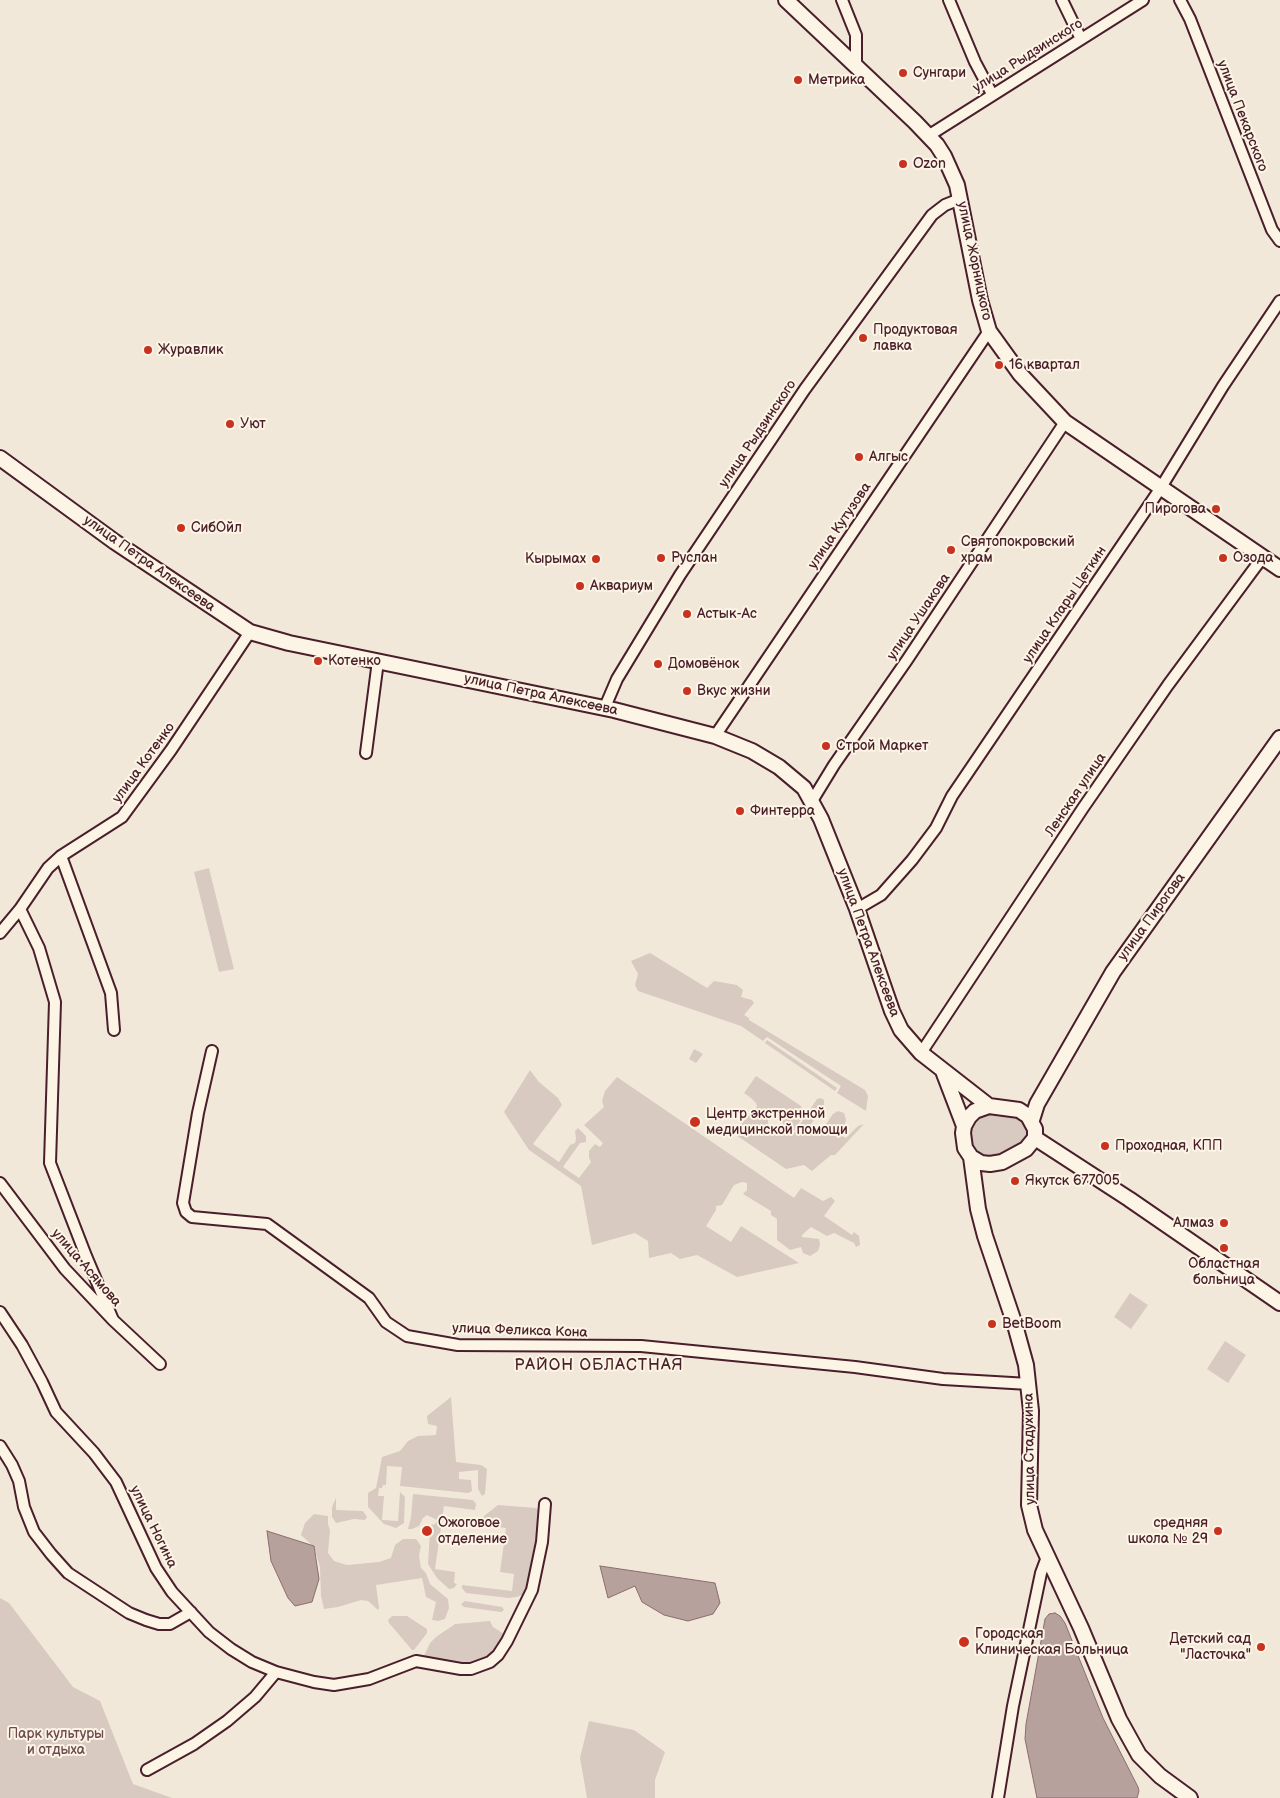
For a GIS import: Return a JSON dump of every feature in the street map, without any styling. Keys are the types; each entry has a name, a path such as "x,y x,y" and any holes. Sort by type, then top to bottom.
{"street":[{"name":"улица Жорницкого","path":"786,0 928,136 940,150 952,170 960,199 980,300 989,331 1020,374 1065,422 1160,489 1280,569"},
{"path":"842,0 856,35 856,66"},
{"path":"949,0 975,62 992,94"},
{"path":"1062,0 1081,39"},
{"name":"улица Рыдзинского","path":"928,136 1143,0"},
{"name":"улица Пекарского","path":"1180,0 1190,19 1272,230 1280,241"},
{"name":"улица Рыдзинского","path":"606,708 618,679 680,575 804,389 932,215 945,205 960,199"},
{"name":"улица Клары Цеткин","path":"857,909 881,895 912,860 936,828 952,796 1160,489 1223,386 1280,301"},
{"name":"улица Кутузова","path":"714,736 989,331"},
{"name":"улица Ушакова","path":"812,801 834,765 918,644 1065,422"},
{"name":"улица Петра Алексеева","path":"0,458 115,542 250,632 289,642 606,708 714,736 752,751 779,766 804,788 821,818 857,909 892,1012 901,1030 921,1053 989,1106"},
{"name":"Ленская улица","path":"921,1053 1089,800 1168,685 1262,558"},
{"name":"улица Котенко","path":"0,933 20,909 48,868 61,856 122,817 172,750 250,632"},
{"path":"366,753 378,661"},
{"name":"улица Пирогова","path":"1032,1120 1037,1104 1113,972 1280,738"},
{"path":"61,856 111,993 114,1030"},
{"path":"20,909 39,948 55,1002 50,1163 113,1320"},
{"name":"улица Феликса Кона","path":"212,1051 198,1113 183,1203 186,1212 192,1217 267,1224 369,1298 386,1322 407,1336 458,1344 641,1346 856,1367 943,1379 1029,1384"},
{"name":"улица Петра Алексеева","path":"943,1071 964,1126"},
{"path":"1019,1110 1032,1120 1035,1129 1034,1138 1026,1150 1002,1162 990,1164 981,1163 971,1157 965,1148 963,1134 964,1126 975,1111 989,1106 1019,1110 1030,1108 1037,1104"},
{"path":"1034,1138 1129,1199 1280,1303"},
{"name":"улица Стадухина","path":"971,1157 978,1208 985,1236 1015,1325 1026,1365 1031,1411 1029,1505 1035,1530 1081,1628 1119,1718 1139,1755 1160,1776 1190,1798"},
{"path":"975,1179 979,1171 990,1164"},
{"name":"улица Асямова","path":"0,1183 65,1269 113,1320 160,1364"},
{"name":"улица Ногина","path":"0,1312 26,1352 56,1412 94,1453 116,1482 156,1568 172,1592 209,1632 231,1649 252,1662 276,1672 314,1682 334,1684 369,1679 416,1661 460,1670 471,1669 490,1662 498,1655 507,1640 532,1590 542,1542 545,1504"},
{"path":"0,1446 19,1481 24,1507 34,1532 68,1573 129,1613 146,1620 159,1624 170,1624 191,1612"},
{"path":"998,1798 1013,1706 1041,1573 1047,1557"},
{"path":"147,1770 194,1744 227,1721 255,1697 276,1672"}],"green space":[{"path":"209,868 234,969 219,972 194,872"},
{"path":"650,953 707,988 714,981 737,985 743,990 741,997 752,1000 754,1003 744,1015 749,1020 865,1090 868,1096 866,1111 837,1093 841,1086 767,1037 763,1041 741,1026 638,991 635,985 638,974 631,961"},
{"path":"767,1040 837,1088 835,1091 765,1043"},
{"path":"694,1049 703,1054 696,1063 689,1059"},
{"path":"530,1070 539,1082 558,1098 562,1105 533,1144 559,1162 570,1145 575,1143 575,1131 578,1128 586,1136 586,1142 580,1143 563,1167 579,1178 591,1162 589,1151 595,1144 600,1147 603,1143 584,1125 604,1107 602,1101 605,1091 617,1077 794,1198 801,1188 823,1201 831,1197 835,1201 824,1216 852,1235 854,1232 859,1236 860,1245 856,1247 854,1243 834,1233 827,1236 811,1227 802,1237 819,1239 818,1251 810,1256 803,1253 801,1247 790,1250 777,1240 777,1219 771,1215 771,1211 743,1194 747,1190 747,1183 742,1182 734,1185 722,1205 716,1206 716,1210 706,1226 731,1242 741,1226 799,1263 737,1277 697,1255 680,1259 671,1253 649,1258 648,1241 635,1233 592,1245 581,1186 529,1150 504,1112"},
{"path":"756,1076 801,1106 802,1109 803,1116 794,1131 783,1124 781,1117 778,1115 773,1115 768,1120 768,1124 773,1129 777,1130 780,1127 793,1135 817,1099 821,1098 824,1100 824,1105 809,1127 819,1134 833,1114 838,1111 844,1113 846,1120 844,1126 837,1134 846,1138 858,1126 864,1124 835,1155 831,1155 812,1171 804,1165 786,1169 733,1133 757,1107 756,1103 744,1093"},
{"path":"991,1113 1018,1117 1025,1122 1028,1129 1028,1137 1022,1144 999,1156 990,1158 979,1154 972,1147 969,1136 971,1127 978,1118"},
{"path":"1130,1293 1148,1305 1131,1329 1114,1317"},
{"path":"1225,1341 1246,1355 1228,1383 1207,1369"},
{"path":"451,1397 456,1462 481,1465 487,1469 485,1494 482,1496 478,1489 478,1470 459,1472 459,1479 471,1480 472,1491 468,1493 400,1486 402,1467 387,1466 386,1485 379,1488 378,1496 384,1496 382,1520 398,1521 400,1492 405,1497 404,1523 396,1528 384,1524 368,1507 368,1493 376,1488 382,1457 400,1451 408,1441 418,1436 436,1435 437,1426 428,1424 427,1416"},
{"path":"413,1494 473,1500 476,1504 475,1510 444,1506 435,1569 455,1572 454,1583 457,1584 454,1588 449,1589 437,1578 428,1564 431,1525 435,1524 437,1520 427,1515 419,1526 408,1529"},
{"path":"336,1498 336,1510 363,1511 367,1517 365,1520 354,1519 336,1523 332,1517 332,1507"},
{"path":"498,1505 536,1508 540,1511 537,1545 526,1594 516,1597 509,1598 466,1593 462,1588 462,1585 512,1591 514,1574 500,1572 506,1528 483,1525 484,1516"},
{"path":"314,1514 328,1516 330,1530 328,1553 334,1561 347,1565 379,1562 391,1558 395,1545 403,1539 416,1539 421,1546 419,1556 421,1568 426,1573 430,1584 448,1599 449,1608 445,1619 432,1620 436,1602 426,1597 422,1578 376,1585 378,1610 368,1601 361,1600 324,1609 321,1596 320,1567 314,1547 301,1535 305,1523"},
{"name":"Парк культуры и отдыха","path":"0,1598 9,1603 73,1687 100,1701 133,1784 172,1798 0,1798"},
{"path":"465,1601 502,1607 504,1610 501,1612 464,1607 461,1604"},
{"path":"392,1616 407,1616 427,1629 427,1633 414,1650 389,1623 388,1620"},
{"path":"490,1621 493,1627 504,1634 504,1637 492,1655 483,1662 463,1666 435,1661 424,1656 430,1643 455,1624"},
{"path":"589,1721 634,1730 665,1752 655,1780 655,1798 587,1798 580,1758"}],"shaded area":[{"path":"267,1531 314,1546 319,1579 312,1602 295,1606 288,1598 271,1561"},
{"path":"600,1566 715,1583 720,1603 713,1614 688,1621 664,1615 642,1602 635,1586 608,1598"},
{"path":"1055,1613 1065,1623 1103,1718 1138,1787 1137,1798 1037,1798 1025,1739 1026,1724 1045,1619 1049,1614"}],"place":[{"name":"Сунгари","path":"903,73"},
{"name":"Метрика","path":"798,80"},
{"name":"Ozon","path":"903,164"},
{"name":"Продуктовая лавка","path":"863,338"},
{"name":"Журавлик","path":"148,350"},
{"name":"16 квартал","path":"999,365"},
{"name":"Уют","path":"230,424"},
{"name":"Алгыс","path":"859,457"},
{"name":"Пирогова","path":"1216,509"},
{"name":"СибОйл","path":"181,528"},
{"name":"Святопокровский храм","path":"951,550"},
{"name":"Руслан","path":"661,558"},
{"name":"Озода","path":"1223,558"},
{"name":"Кырымах","path":"596,559"},
{"name":"Аквариум","path":"580,586"},
{"name":"Астык-Ас","path":"687,614"},
{"name":"Котенко","path":"318,661"},
{"name":"Домовёнок","path":"658,664"},
{"name":"Вкус жизни","path":"687,691"},
{"name":"Строй Маркет","path":"826,746"},
{"name":"Финтерра","path":"740,811"},
{"name":"Центр экстренной медицинской помощи","path":"695,1122"},
{"name":"Проходная, КПП","path":"1105,1146"},
{"name":"Якутск 677005","path":"1015,1181"},
{"name":"Алмаз","path":"1224,1223"},
{"name":"Областная больница","path":"1224,1248"},
{"name":"BetBoom","path":"992,1324"},
{"name":"Ожоговое отделение","path":"427,1531"},
{"name":"средняя школа № 29","path":"1218,1531"},
{"name":"Городская Клиническая Больница","path":"964,1642"},
{"name":"Детский сад \"Ласточка\"","path":"1261,1647"}],"district":[{"name":"РАЙОН ОБЛАСТНАЯ","path":"599,1366"}]}
